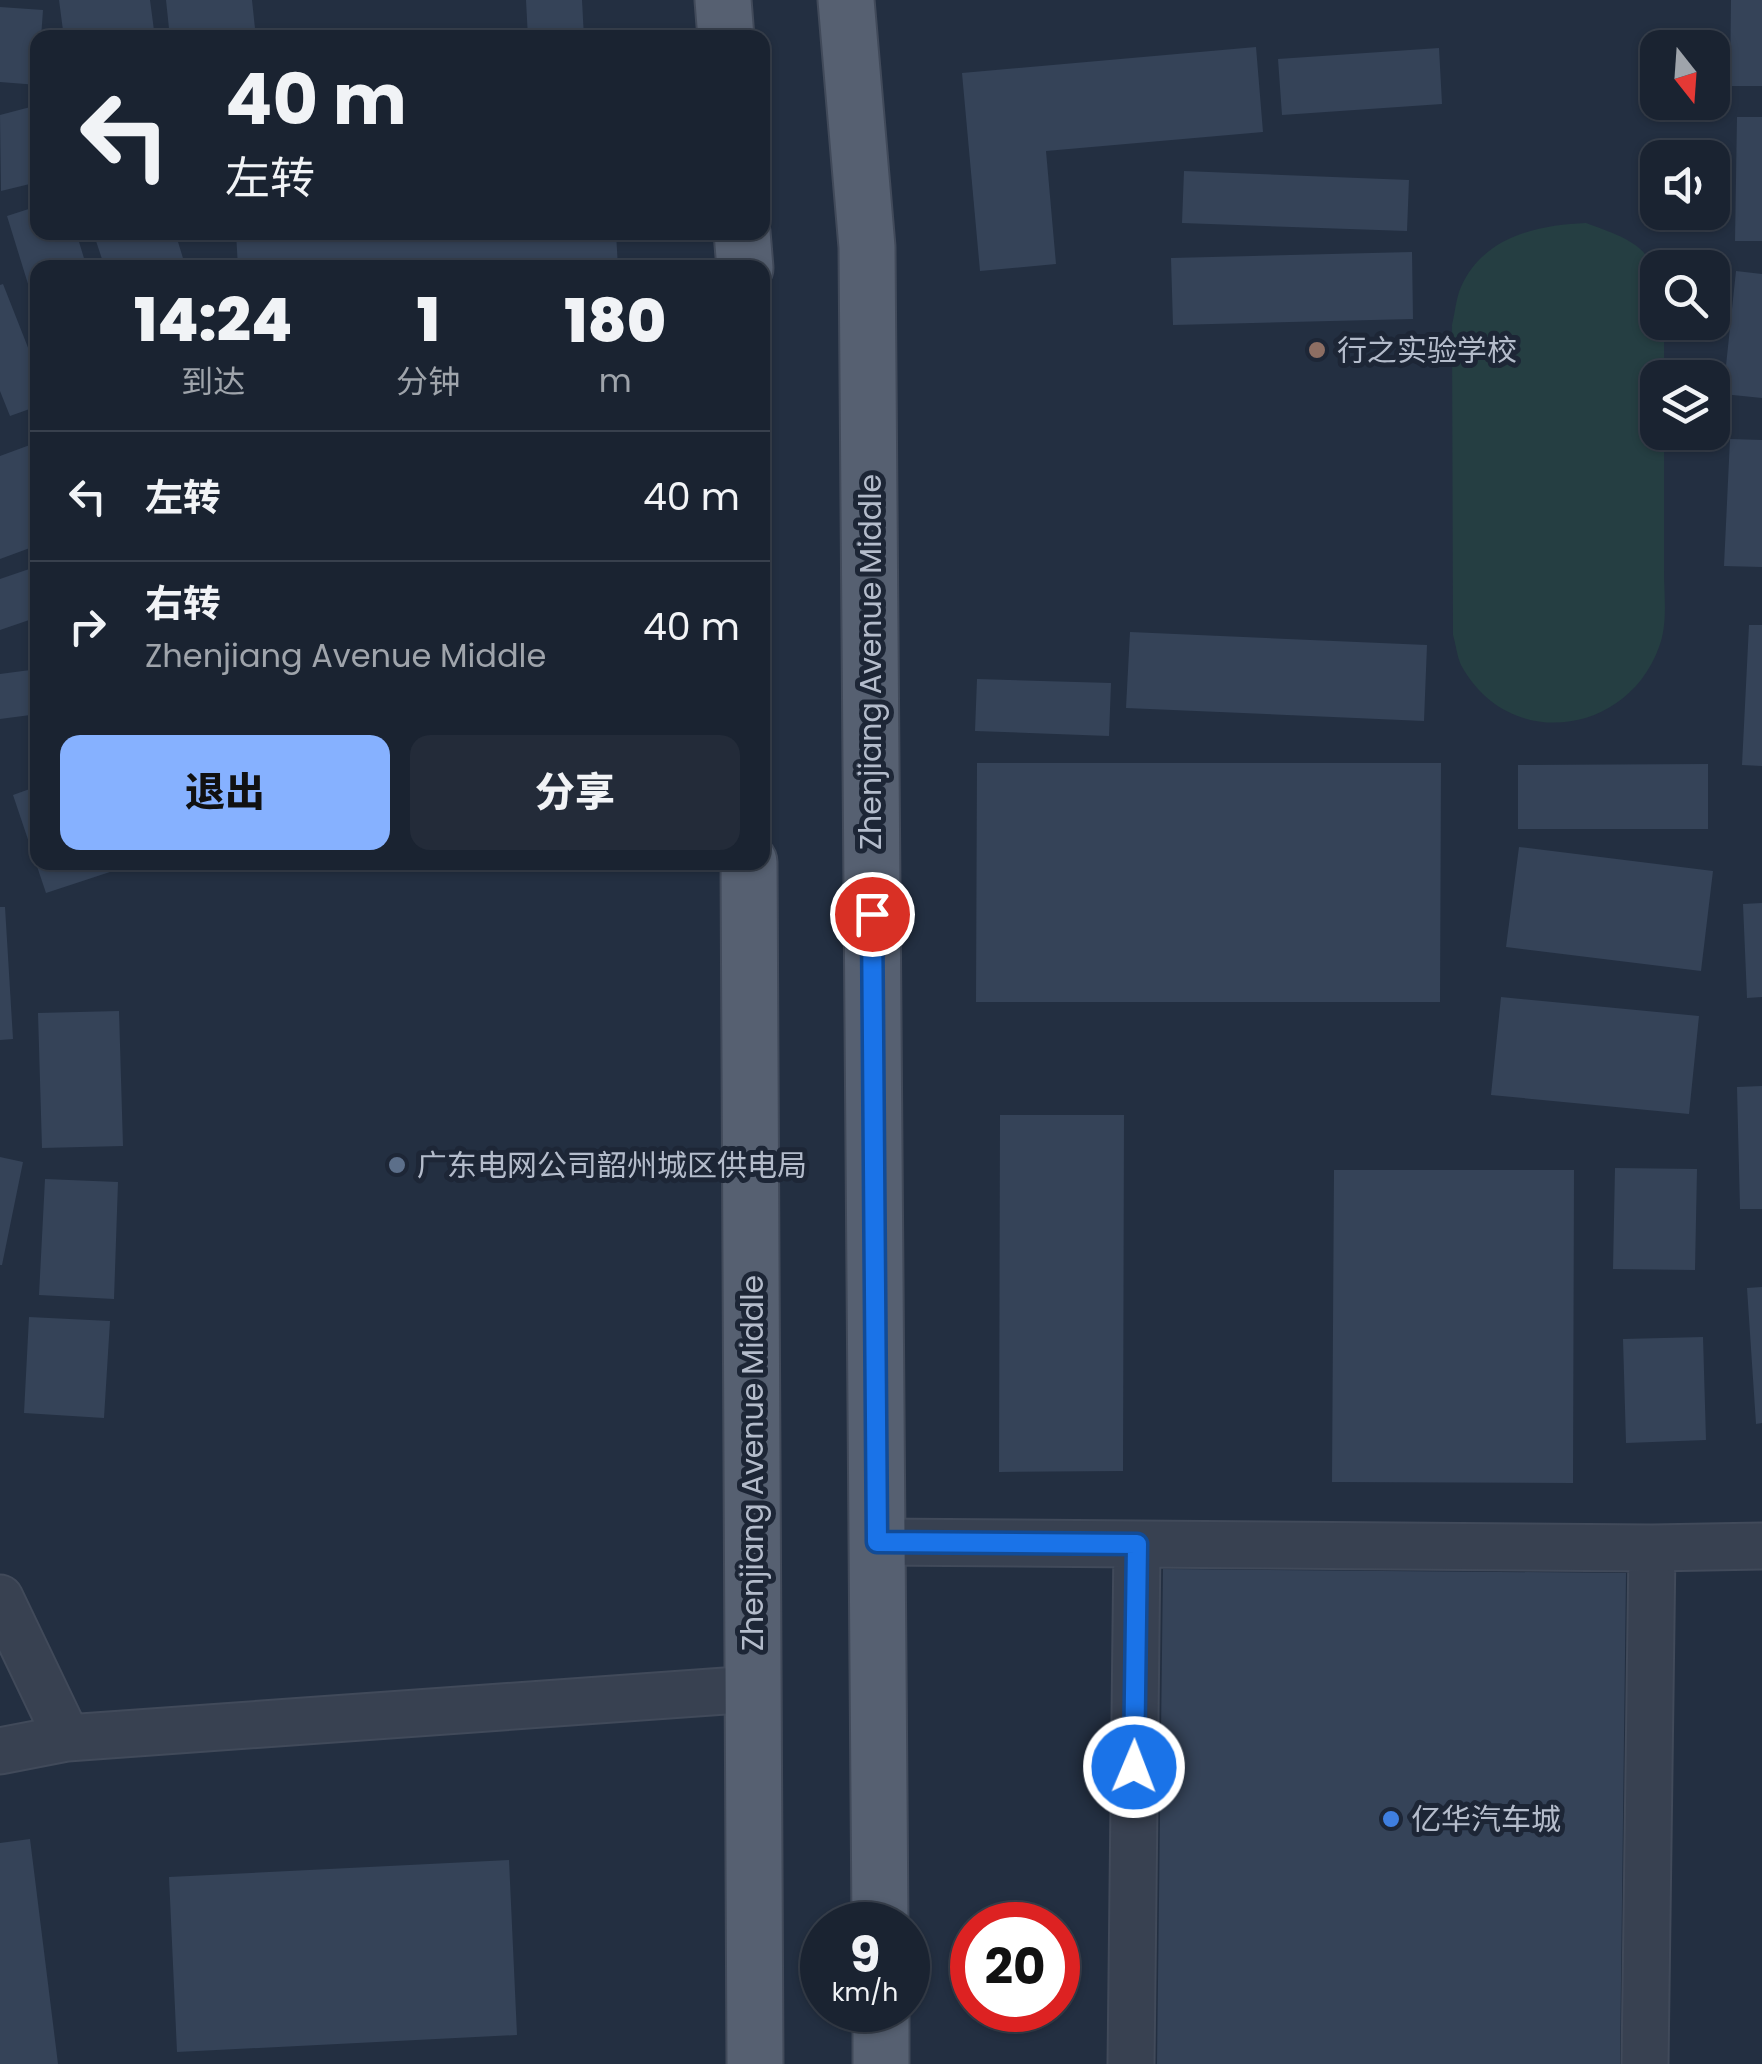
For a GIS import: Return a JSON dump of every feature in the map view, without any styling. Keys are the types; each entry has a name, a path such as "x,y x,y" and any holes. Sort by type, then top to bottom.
{"main road":[{"path":"723,0 725,30"},
{"name":"Zhenjiang Avenue Middle","path":"846,0 867,248 880,1902"},
{"name":"Zhenjiang Avenue Middle","path":"749,870 755,2064"},
{"path":"881,2032 881,2064"}],"street":[{"path":"877,1542 1762,1546"},
{"path":"1131,2064 1137,1544"},
{"path":"1645,2064 1652,1548"},
{"path":"0,1598 67,1738"},
{"path":"0,1752 67,1738 752,1688"}],"green space":[{"path":"1586,223 1637,247 1640,340 1664,340 1664,360 1640,360 1640,450 1664,450 1662,638 1643,677 1621,700 1595,715 1566,722 1536,721 1507,711 1482,693 1461,665 1453,635 1452,325 1457,301 1461,287 1483,256 1513,237 1549,227"}],"building":[{"path":"59,0 150,0 154,30 63,30"},
{"path":"166,0 252,0 255,30 169,30"},
{"path":"526,0 582,0 584,30 528,30"},
{"path":"1731,0 1762,0 1762,86 1730,86"},
{"path":"0,7 43,10 42,30 30,30 30,84 0,82"},
{"path":"1256,47 1263,132 1046,151 1056,264 980,271 962,73"},
{"path":"1439,48 1442,104 1282,115 1278,59"},
{"path":"30,107 30,184 1,191 0,115"},
{"path":"1737,117 1762,117 1762,241 1735,241"},
{"path":"1184,171 1409,180 1407,231 1182,223"},
{"path":"30,209 30,240 78,240 85,260 30,260 30,290 7,216"},
{"path":"96,240 177,240 184,260 102,260"},
{"path":"236,240 616,240 618,260 238,260"},
{"path":"1412,252 1413,319 1173,325 1171,258"},
{"path":"1736,271 1762,274 1762,398 1730,395 1730,360 1727,360"},
{"path":"3,284 30,353 30,409 10,416 0,391"},
{"path":"1730,439 1762,440 1762,567 1724,566"},
{"path":"30,445 30,548 0,559 0,456"},
{"path":"30,569 30,620 0,630 0,579"},
{"path":"1749,625 1762,625 1762,766 1742,765"},
{"path":"1130,632 1427,645 1424,721 1126,708"},
{"path":"30,670 30,715 0,719 0,674"},
{"path":"977,679 1111,683 1109,736 975,731"},
{"path":"977,763 1441,763 1440,1002 976,1002"},
{"path":"1708,764 1708,829 1518,829 1518,765"},
{"path":"30,789 30,845 13,795"},
{"path":"1519,847 1713,871 1701,971 1506,947"},
{"path":"38,870 116,870 46,893"},
{"path":"1762,903 1762,997 1747,998 1743,904"},
{"path":"0,907 5,907 13,1039 0,1040"},
{"path":"1501,997 1699,1016 1689,1114 1491,1095"},
{"path":"119,1011 123,1146 42,1148 38,1013"},
{"path":"1762,1086 1762,1209 1740,1209 1737,1087"},
{"path":"1000,1115 1124,1115 1123,1471 999,1472"},
{"path":"0,1157 23,1162 2,1265 0,1265"},
{"path":"1615,1168 1697,1169 1695,1270 1613,1269"},
{"path":"1334,1170 1574,1170 1573,1483 1332,1482"},
{"path":"45,1179 118,1182 114,1299 39,1295"},
{"path":"1762,1287 1762,1423 1756,1424 1747,1288"},
{"path":"29,1317 110,1321 104,1418 24,1413"},
{"path":"1703,1337 1706,1440 1626,1443 1623,1339"},
{"name":"亿华汽车城","path":"1163,1569 1626,1573 1620,2064 1157,2064"},
{"path":"30,1839 58,2064 0,2064 0,1843"},
{"path":"509,1860 517,2035 177,2052 169,1877"}],"place":[{"name":"行之实验学校","path":"1317,350"},
{"name":"广东电网公司韶州城区供电局","path":"397,1165"},
{"name":"亿华汽车城","path":"1391,1819"}],"route":[{"path":"872,914 877,1542 1137,1544 1134,1767"}]}
